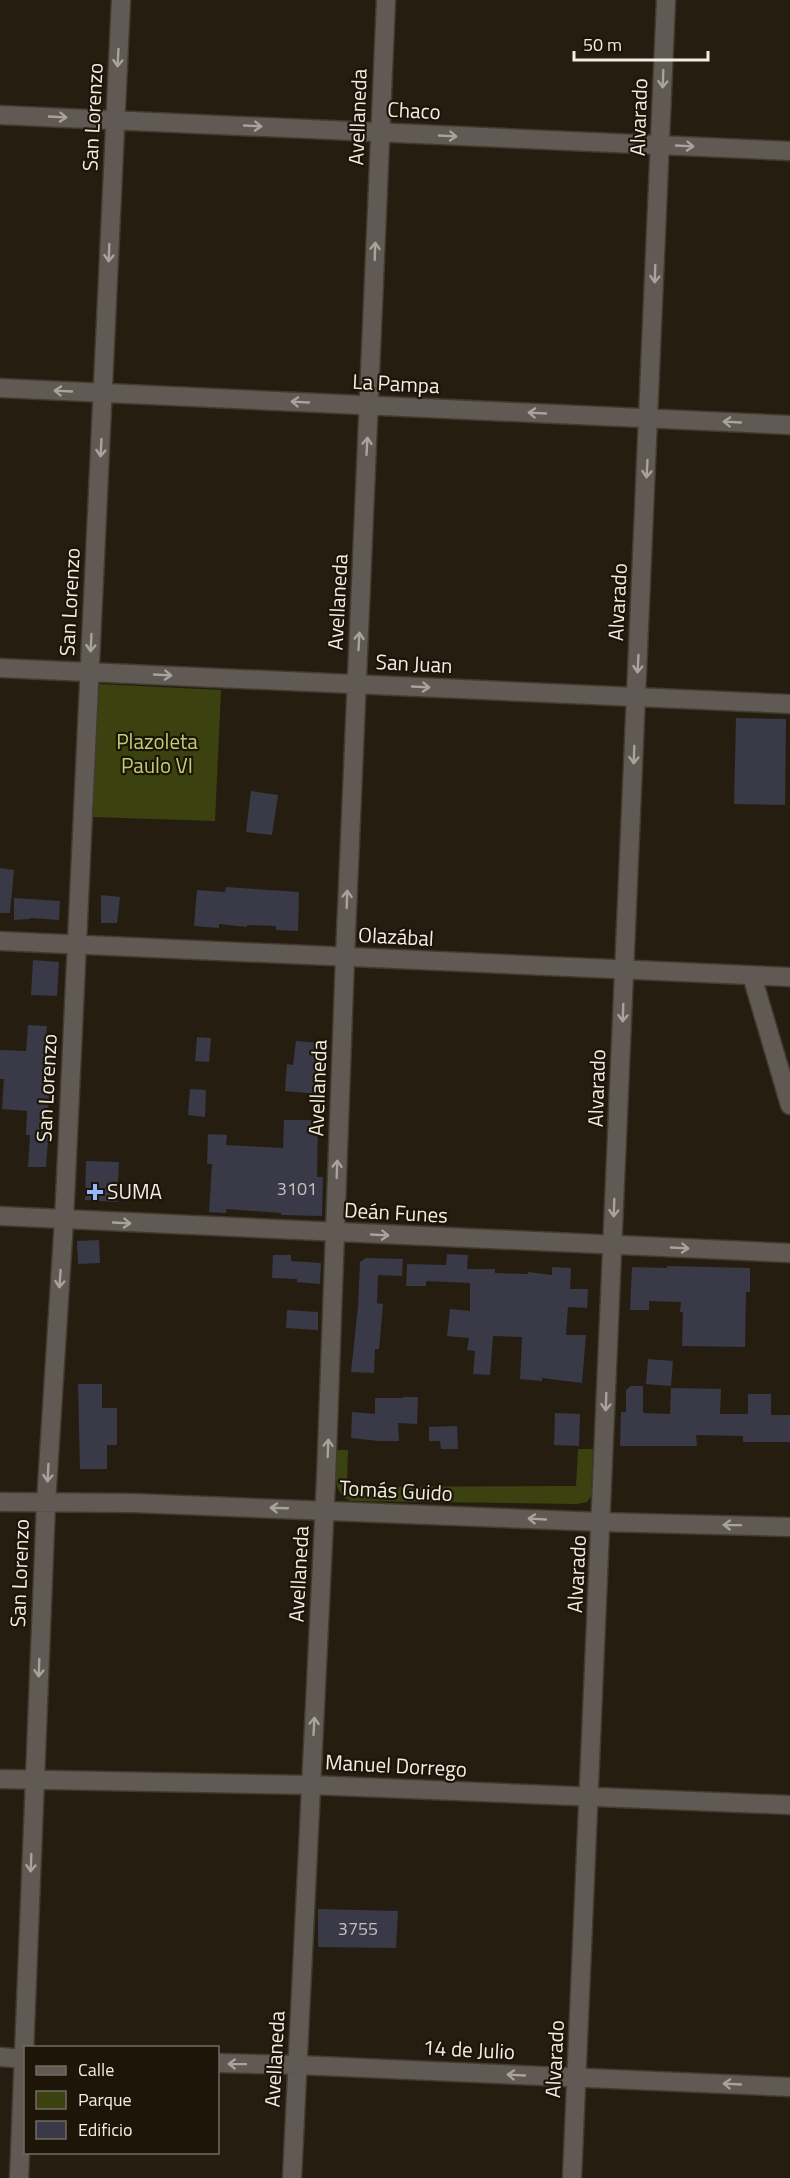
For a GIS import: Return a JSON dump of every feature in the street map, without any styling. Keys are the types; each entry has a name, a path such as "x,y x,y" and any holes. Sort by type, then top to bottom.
{"street":[{"name":"San Lorenzo","path":"25,2046 46,1503 64,1220 121,0"},
{"name":"Avellaneda","path":"292,2178 325,1510 345,957 386,0"},
{"name":"Alvarado","path":"572,2178 666,0"},
{"name":"Chaco","path":"0,115 790,151"},
{"name":"La Pampa","path":"0,388 790,425"},
{"name":"San Juan","path":"0,668 790,704"},
{"name":"Olazábal","path":"0,941 790,978"},
{"path":"752,976 790,1105"},
{"name":"Deán Funes","path":"0,1216 790,1253"},
{"name":"Tomás Guido","path":"0,1502 133,1503 602,1522 790,1527"},
{"name":"Manuel Dorrego","path":"0,1779 311,1785 790,1805"},
{"path":"0,2057 24,2059"},
{"name":"14 de Julio","path":"219,2063 790,2087"},
{"name":"San Lorenzo","path":"19,2178 24,2079"}],"green space":[{"name":"Plazoleta Paulo VI","path":"98,684 221,690 215,821 93,817"},
{"path":"578,1449 593,1449 591,1496 587,1502 577,1504 351,1501 340,1492 336,1479 337,1450 348,1450 347,1487 576,1486"}],"building":[{"path":"736,718 786,719 785,805 734,804"},
{"path":"251,791 278,795 272,835 246,832"},
{"path":"0,868 14,870 10,913 0,913"},
{"path":"226,887 299,892 298,931 276,930 276,926 247,925 247,927 219,924 219,928 194,926 197,890 225,892"},
{"path":"101,895 120,897 117,923 101,923"},
{"path":"14,898 60,901 59,920 30,918 14,920"},
{"path":"33,960 59,962 57,996 31,995"},
{"path":"28,1025 47,1026 45,1052 51,1052 46,1167 28,1167 30,1135 26,1135 27,1111 2,1109 4,1079 0,1079 0,1050 26,1051"},
{"path":"197,1037 211,1038 209,1062 195,1061"},
{"path":"296,1041 322,1043 317,1094 285,1091 287,1064 293,1065"},
{"path":"190,1089 206,1090 205,1117 188,1115"},
{"path":"284,1120 318,1120 317,1177 323,1177 322,1216 281,1215 281,1213 226,1209 226,1213 209,1212 212,1164 207,1164 208,1134 227,1135 226,1145 283,1148"},
{"path":"86,1161 119,1162 117,1202 85,1200"},
{"path":"99,1240 100,1263 78,1264 77,1241"},
{"path":"447,1254 468,1255 467,1269 495,1269 495,1273 528,1274 528,1272 552,1275 552,1267 571,1268 570,1289 588,1289 587,1308 568,1307 566,1335 586,1335 582,1383 542,1378 542,1381 520,1379 522,1337 493,1336 490,1375 473,1374 475,1351 467,1350 469,1338 447,1336 450,1309 470,1311 470,1283 426,1281 426,1286 406,1286 407,1264 446,1265"},
{"path":"273,1255 291,1255 291,1261 321,1263 320,1284 297,1282 297,1279 272,1278"},
{"path":"366,1258 403,1259 402,1276 378,1275 377,1303 383,1304 379,1349 375,1349 374,1373 351,1372 360,1262"},
{"path":"667,1266 750,1268 750,1292 746,1292 745,1347 682,1346 681,1302 649,1301 649,1310 630,1310 632,1267 667,1268"},
{"path":"287,1310 318,1312 318,1330 286,1328"},
{"path":"648,1359 673,1361 671,1386 646,1384"},
{"path":"78,1384 102,1384 102,1408 117,1408 117,1445 107,1445 107,1469 80,1469"},
{"path":"631,1386 643,1386 643,1413 670,1414 671,1388 721,1389 720,1414 748,1414 748,1394 771,1394 771,1415 790,1415 790,1442 743,1442 743,1436 696,1435 697,1446 620,1446 621,1412 626,1412 626,1390"},
{"path":"418,1397 417,1424 398,1423 399,1441 351,1438 352,1412 375,1414 375,1398"},
{"path":"555,1413 580,1414 579,1446 554,1445"},
{"path":"457,1426 458,1449 441,1449 440,1441 429,1441 429,1427"},
{"path":"318,1909 398,1911 396,1948 318,1947"}],"place":[{"name":"SUMA","path":"95,1192"}]}
